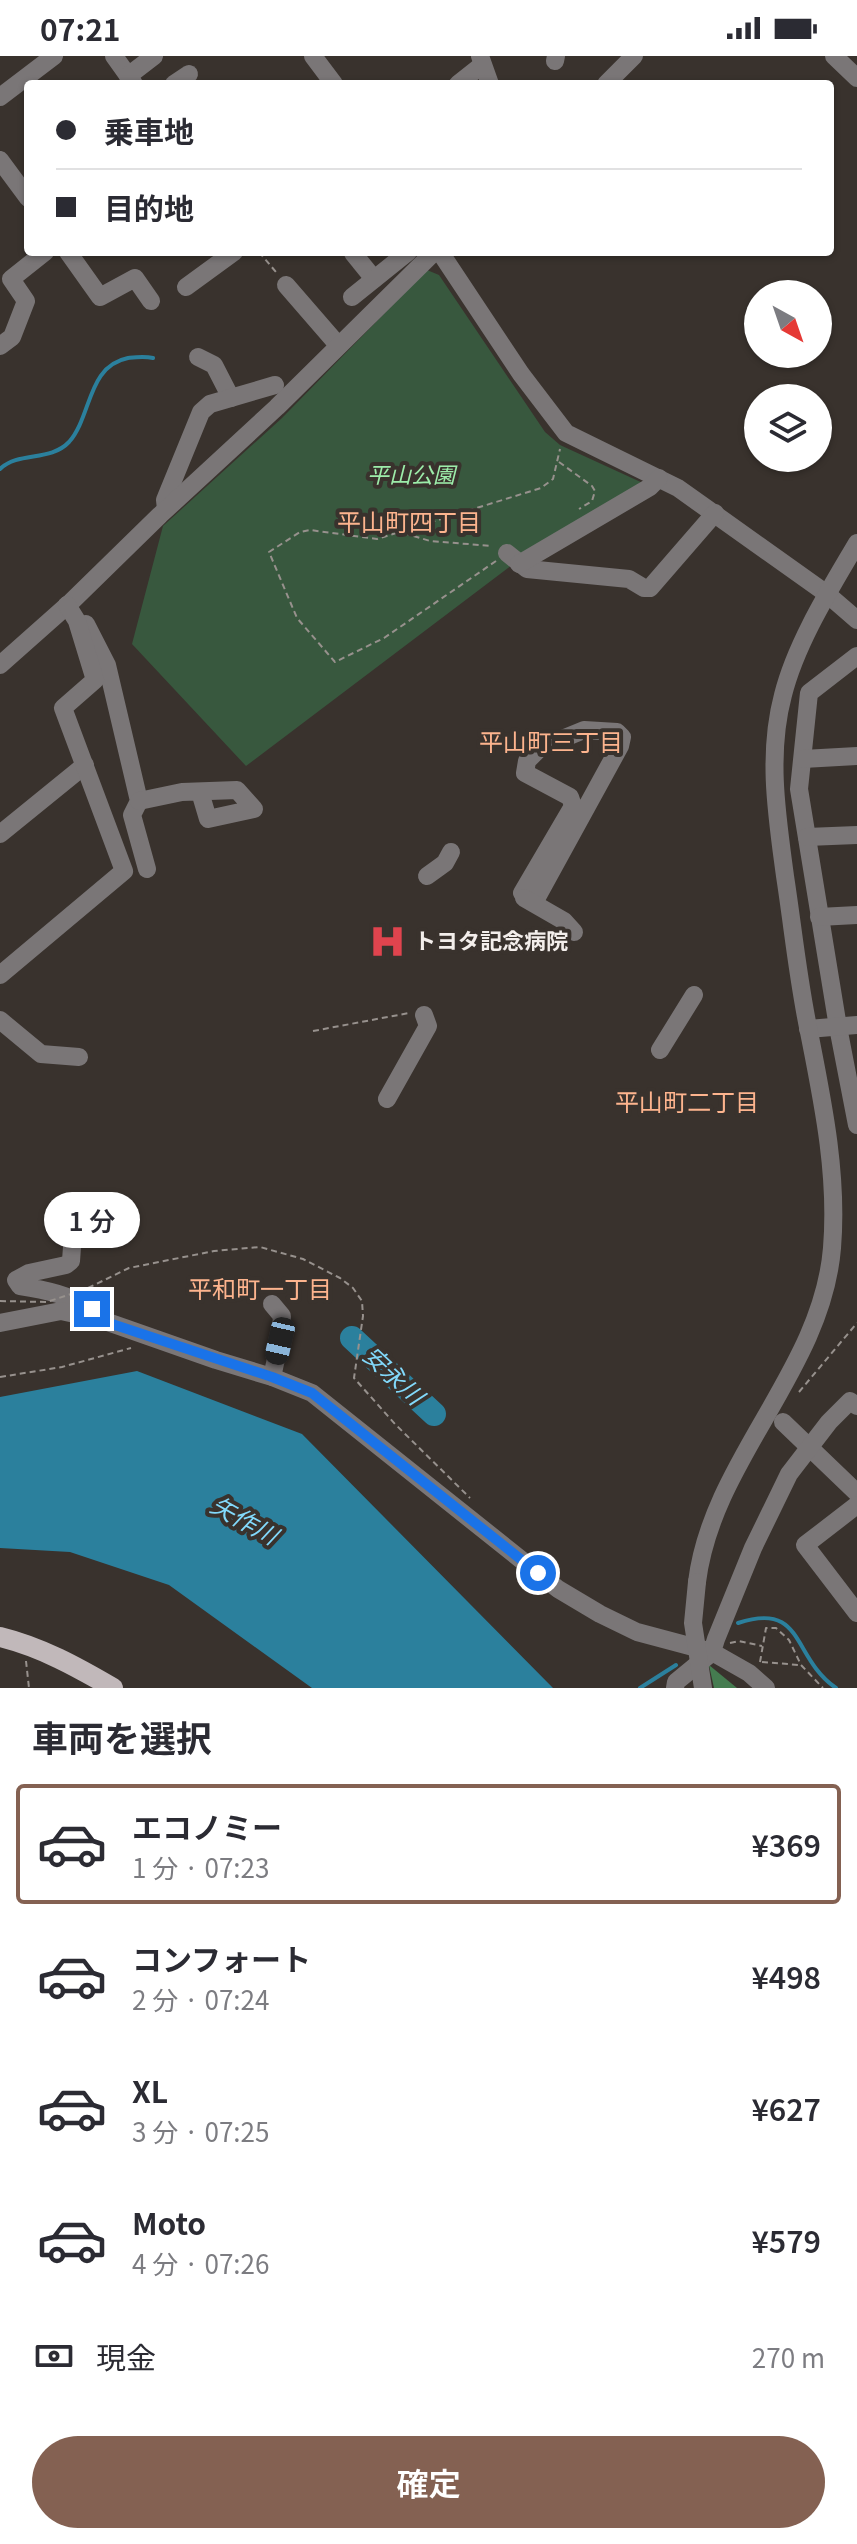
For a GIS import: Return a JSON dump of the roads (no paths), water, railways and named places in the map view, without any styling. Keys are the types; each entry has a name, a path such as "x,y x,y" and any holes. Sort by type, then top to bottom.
{"main road":[{"path":"0,1637 27,1643 113,1688"}],"street":[{"path":"0,97 54,56"},
{"path":"114,56 131,80 154,56"},
{"path":"313,56 331,80"},
{"path":"610,80 634,56"},
{"path":"834,56 857,78"},
{"path":"462,80 481,61 488,80"},
{"path":"1,163 24,193"},
{"path":"0,346 12,337 26,301 6,271 37,256"},
{"path":"71,256 100,297 135,278 151,301"},
{"path":"186,287 229,256"},
{"path":"355,256 374,279"},
{"path":"352,297 403,256 410,275"},
{"path":"4,654 69,604 277,407 430,256"},
{"path":"443,256 521,374 566,433 659,478 715,513 827,594 857,620"},
{"path":"286,285 338,345"},
{"path":"198,357 214,365 231,398"},
{"path":"166,509 165,500 201,412 210,404 275,385"},
{"path":"659,478 650,487 513,558 527,569 629,579 650,588 715,513"},
{"path":"703,1688 693,1623 703,1545 717,1504 815,1322 826,1287 832,1251 834,1205 824,1103 808,1029 776,813 774,773 776,732 783,695 827,594 857,543"},
{"path":"0,975 124,871 63,708 95,680 69,604"},
{"path":"69,604 80,611 107,665 139,801 132,815 147,869"},
{"path":"857,656 809,693 799,789 857,1125"},
{"path":"584,730 617,732 622,737 620,746 523,895 573,806 570,797 525,773 527,761 540,748 584,730"},
{"path":"803,759 857,756"},
{"path":"0,834 85,765"},
{"path":"139,801 182,792 200,792"},
{"path":"807,837 857,835"},
{"path":"427,876 445,863 451,852"},
{"path":"523,895 564,921 574,932"},
{"path":"819,917 857,915"},
{"path":"660,1050 694,995"},
{"path":"387,1099 428,1026 419,1010"},
{"path":"0,1020 41,1054 79,1057"},
{"path":"808,1029 857,1025"},
{"path":"72,1247 71,1261 66,1265 29,1273 16,1280 20,1286 53,1291 79,1301 92,1309 94,1318"},
{"path":"272,1304 282,1316 272,1377"},
{"path":"0,1323 61,1311 94,1318 312,1393 558,1589 637,1632 722,1646 766,1688"},
{"path":"675,1688 676,1682 722,1646 730,1603 789,1474 850,1401 857,1406"},
{"path":"783,1422 857,1493"},
{"path":"857,1505 805,1545 857,1613"}],"water":[{"name":"矢作川","path":"137,1371 302,1434 553,1688 312,1688 169,1585 70,1552 0,1548 0,1397"}],"waterway":[{"path":"0,469 16,460 61,448 76,431 97,381 105,371 128,358 153,358"},
{"name":"安永川","path":"352,1338 434,1414"},
{"path":"738,1623 760,1618 787,1626 811,1662 836,1688"},
{"path":"640,1688 676,1665"}],"place":[{"name":"トヨタ記念病院","path":"388,941"}],"district":[{"name":"平山町四丁目","path":"409,523"},
{"name":"平山町三丁目","path":"551,743"},
{"name":"平山町二丁目","path":"687,1103"},
{"name":"平和町一丁目","path":"260,1290"}],"park label":[{"name":"平山公園","path":"411,475"}]}
